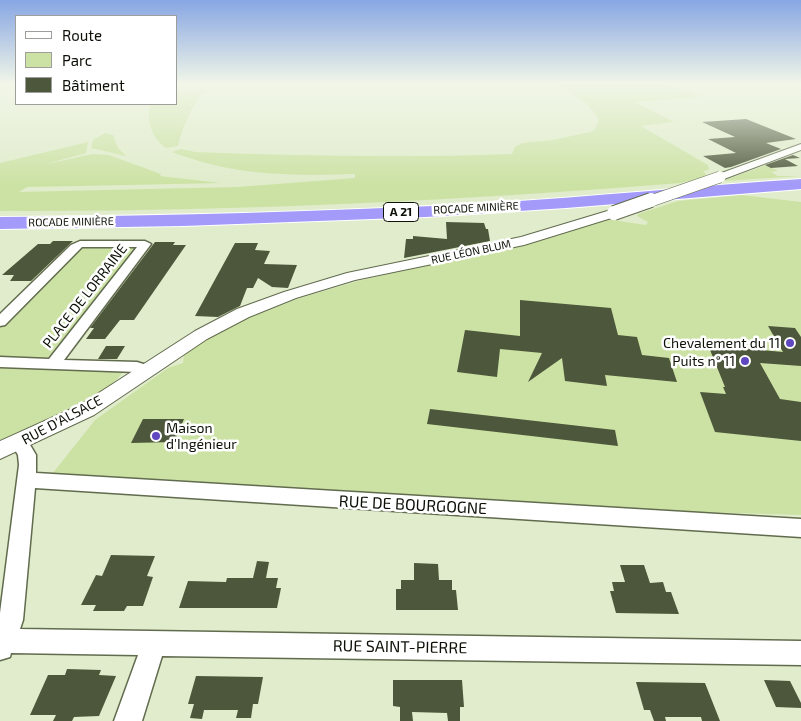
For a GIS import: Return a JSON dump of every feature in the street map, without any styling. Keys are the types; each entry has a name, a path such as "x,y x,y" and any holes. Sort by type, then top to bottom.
{"highway":[{"name":"ROCADE MINIÈRE","path":"0,215 189,214 404,205 801,179"},
{"name":"ROCADE MINIÈRE","path":"0,222 160,221 345,215 489,208 801,184"}],"street":[{"name":"RUE LÉON BLUM","path":"148,370 201,334 243,313 290,295 352,276 531,240 614,214 801,147"},
{"name":"PLACE DE LORRAINE","path":"0,322 80,244 145,244 52,364"},
{"path":"0,362 136,367 148,370"},
{"name":"RUE D'ALSACE","path":"10,447 87,410 148,370"},
{"path":"1,643 11,620 26,480 27,455 10,447"},
{"name":"RUE DE BOURGOGNE","path":"26,480 801,528"},
{"name":"RUE SAINT-PIERRE","path":"1,643 801,653"},
{"path":"128,721 154,644"}],"green space":[{"path":"149,118 188,118 178,146 166,148 157,139"},
{"path":"598,118 666,118 674,122 641,126 708,165 709,170 703,171 706,174 705,177 680,183 425,200 170,210 0,211 0,163 88,142 86,153 42,165 92,154 109,155 161,174 160,176 220,183 27,187 19,192 238,187 355,178 355,174 307,175 240,170 195,160 172,152 181,149 196,152 315,155 433,156 512,154 515,147 522,143 553,140 594,131"},
{"path":"105,133 113,135 118,148 126,156 91,148 93,140"},
{"path":"766,165 778,171 771,172 778,176 801,176 723,181"},
{"path":"741,195 801,202 801,515 701,512 53,473 95,420 168,368 183,363 184,355 220,329 297,299 358,281 556,236 605,219 646,225 648,222 637,216 638,214 678,201"},
{"path":"85,246 138,248 48,357 42,359 0,356 0,328 79,248"},
{"path":"0,365 124,371 113,383 84,404 67,413 0,440"}],"building":[{"path":"746,119 796,139 766,143 781,149 731,167 725,168 703,156 736,153 708,139 735,137 702,122"},
{"path":"793,155 800,158 785,159 798,166 771,168 765,165"},
{"path":"446,222 484,223 486,229 488,229 490,241 404,258 406,239 413,239 413,236 447,239"},
{"path":"53,241 73,241 31,281 10,281 14,275 2,275 38,244 50,244"},
{"path":"155,242 175,242 173,245 186,245 134,320 120,320 105,339 86,339 94,328 90,328"},
{"path":"235,243 258,243 255,250 270,251 264,264 297,265 288,288 272,287 258,278 253,288 247,288 240,306 218,317 195,316"},
{"path":"520,300 611,308 618,335 637,337 642,355 669,358 677,382 605,375 607,386 565,381 562,358 528,382 542,353 500,349 497,377 457,372 465,330 520,336"},
{"path":"768,326 795,328 801,337 801,366 760,363 780,399 801,402 801,441 715,432 700,392 726,394 708,345 783,352"},
{"path":"106,346 125,346 117,359 98,359"},
{"path":"430,409 615,430 618,446 427,424"},
{"name":"Maison d'Ingénieur","path":"143,419 184,419 174,442 131,443"},
{"path":"111,555 155,556 147,576 153,577 143,606 127,606 124,611 93,611 96,605 81,605 96,575 102,576"},
{"path":"257,561 269,562 266,578 278,578 276,588 281,588 277,608 179,608 188,581 226,582 227,578 253,578"},
{"path":"414,563 438,564 439,580 452,580 452,590 456,590 458,610 396,610 396,589 401,589 401,580 414,580"},
{"path":"620,565 644,565 650,583 663,582 666,592 671,592 679,614 616,613 610,591 614,591 612,582 625,582"},
{"path":"67,669 101,670 99,675 116,676 99,716 74,717 72,721 53,721 56,715 30,715 48,675 65,675"},
{"path":"196,676 263,677 258,704 253,704 251,718 236,718 238,710 204,710 202,719 190,718 194,704 188,704"},
{"path":"393,680 462,680 464,707 460,707 460,721 448,721 447,713 412,712 413,721 400,721 400,707 393,706"},
{"path":"764,680 790,681 801,703 801,708 776,707"},
{"path":"636,682 705,683 720,721 702,721 701,717 665,717 666,721 654,721 650,710 644,710"}],"place":[{"name":"Chevalement du 11","path":"790,343"},
{"name":"Puits n° 11","path":"745,361"},
{"name":"Maison d'Ingénieur","path":"156,436"}]}
